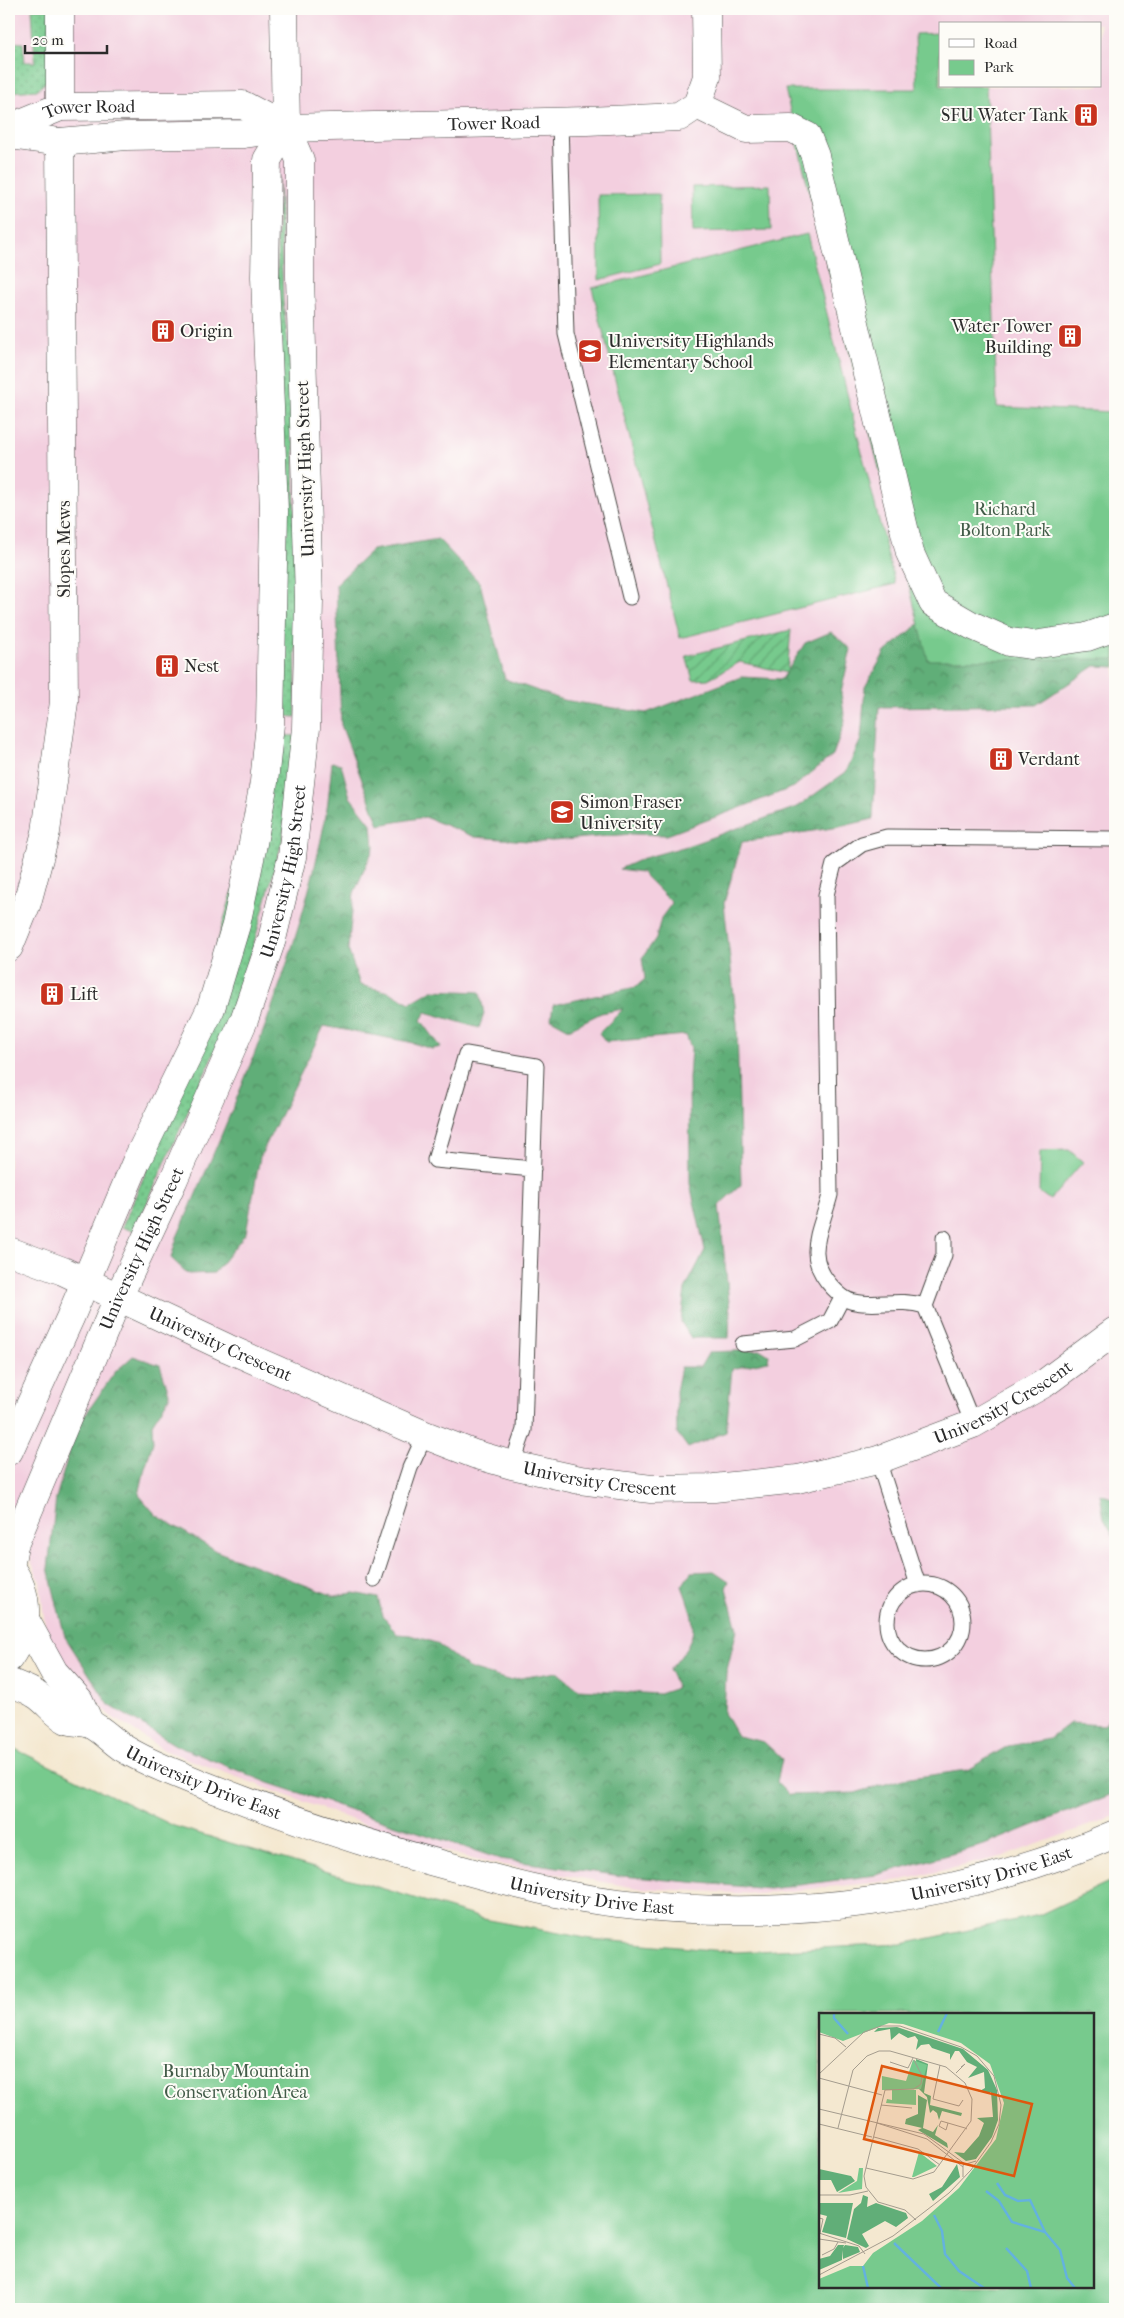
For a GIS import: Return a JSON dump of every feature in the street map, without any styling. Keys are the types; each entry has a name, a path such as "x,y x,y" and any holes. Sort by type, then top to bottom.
{"street":[{"path":"60,9 60,107"},
{"name":"University High Street","path":"9,1567 14,1545 118,1298 177,1172 244,1020 272,939 292,857 306,728 309,600 300,276 300,160 286,128 284,9"},
{"path":"706,9 707,77 697,105 746,129 791,128 807,136 815,156 910,553 933,603 971,625 1009,642 1032,645 1087,638 1115,627"},
{"name":"Tower Road","path":"9,128 60,107 243,105 286,128"},
{"name":"Tower Road","path":"9,135 60,142 126,136 244,134 286,128 560,122 679,117 697,105"},
{"name":"University High Street","path":"9,1451 85,1282 136,1162 211,1008 236,925 264,782 270,724 274,511 265,277 267,160 286,128"},
{"name":"Slopes Mews","path":"9,948 26,903 46,832 64,702 60,142"},
{"name":"University Crescent","path":"9,1251 85,1282 425,1435 512,1466 580,1480 651,1489 714,1488 798,1480 878,1460 973,1424 1044,1383 1115,1331"},
{"path":"9,1567 20,1583 26,1602 26,1621 20,1640 9,1658"},
{"name":"University Drive East","path":"26,1621 54,1672 79,1700 90,1724"},
{"name":"University Drive East","path":"9,1682 35,1694 67,1720 90,1724 126,1750 210,1787 337,1833 421,1859 516,1884 616,1903 714,1911 773,1910 850,1904 885,1899 989,1877 1076,1851 1115,1834"}],"lane":[{"path":"560,122 566,334 630,596"},
{"path":"925,1306 908,1301 856,1303 842,1298 826,1280 817,1265 815,1242 830,1195 826,895 834,864 862,844 886,837 1115,839"},
{"path":"512,1466 524,1430 533,1169 536,1066 466,1054 435,1160 533,1169"},
{"path":"944,1238 944,1255 925,1306 973,1424"},
{"path":"743,1344 795,1339 830,1321 842,1298"},
{"path":"374,1579 410,1468 425,1435"},
{"path":"878,1460 888,1497 918,1585"},
{"path":"918,1585 930,1585 941,1588 951,1595 958,1604 963,1616 963,1628 959,1639 952,1649 943,1656 930,1660 912,1657 895,1646 889,1635 887,1622 889,1609 896,1598 906,1590 918,1585"}],"shaded area":[{"name":"Simon Fraser University","path":"9,9 1115,9 1115,1816 1005,1856 902,1880 757,1894 638,1888 475,1860 399,1837 164,1750 112,1717 79,1685 53,1650 45,1627 40,1582 30,1559 29,1546 9,1537"}],"green space":[{"path":"32,9 52,9 47,81 37,90 9,92 9,42 23,43 25,62 35,62"},
{"name":"Richard Bolton Park","path":"939,33 939,88 986,88 997,407 1115,412 1115,659 928,660 816,221 785,89 917,89 915,34"},
{"path":"279,176 283,301 294,399 296,717 282,716 277,239"},
{"path":"770,185 771,230 693,232 692,187"},
{"path":"659,194 660,264 599,280 598,195"},
{"path":"807,234 895,584 680,638 592,288"},
{"path":"438,539 480,583 505,679 563,700 646,713 741,677 782,679 805,643 831,632 851,649 841,693 845,721 833,755 794,787 667,835 631,834 541,842 475,837 425,817 379,825 341,725 336,584 372,550"},
{"path":"932,613 1115,637 1115,667 1095,666 1036,705 879,707 873,819 839,827 742,842 724,903 737,1024 741,1185 719,1205 730,1312 729,1338 691,1338 681,1322 685,1289 705,1250 690,1184 689,1078 691,1048 686,1035 606,1042 599,1033 623,1009 601,1013 569,1029 551,1019 553,1005 636,987 645,979 642,958 656,938 661,918 672,903 641,872 619,869 644,858 687,846 797,807 846,772 861,739 865,687 885,652"},
{"path":"791,630 787,673 740,662 708,679 693,680 686,656"},
{"path":"280,735 296,736 283,838 249,961 230,1017 135,1230 132,1231 122,1227 151,1160"},
{"path":"332,762 341,764 350,797 372,825 374,847 354,893 348,949 360,985 389,992 410,1003 432,990 480,992 484,1014 479,1028 426,1012 421,1020 441,1047 432,1049 409,1042 324,1026 260,1157 246,1233 214,1273 188,1274 171,1258 177,1237 222,1134 264,1030 282,977 314,870 326,815"},
{"path":"1069,1150 1083,1162 1050,1200 1039,1192 1040,1151"},
{"path":"761,1350 769,1355 768,1361 732,1369 726,1432 688,1448 677,1433 676,1391 681,1367 700,1367 709,1352"},
{"path":"133,1356 160,1365 170,1396 152,1424 153,1442 139,1495 156,1515 216,1551 334,1596 354,1593 378,1598 383,1616 397,1634 410,1635 436,1643 468,1668 508,1680 557,1672 578,1689 659,1694 677,1688 669,1670 686,1648 693,1631 691,1612 682,1586 691,1572 714,1571 729,1581 726,1588 737,1629 726,1674 724,1713 737,1736 764,1742 782,1759 777,1782 790,1795 855,1793 903,1779 967,1770 1008,1746 1049,1739 1070,1723 1104,1725 1115,1710 1115,1793 984,1845 876,1875 769,1889 622,1876 500,1859 269,1783 177,1746 109,1705 65,1637 48,1568 56,1498 76,1428 115,1372"},
{"path":"1100,1494 1115,1499 1115,1538 1104,1519"},
{"name":"Burnaby Mountain Conservation Area","path":"9,1746 174,1826 484,1919 591,1939 735,1952 902,1944 1039,1915 1115,1879 1115,2309 9,2309"}],"place":[{"name":"SFU Water Tank","path":"1086,115"},
{"name":"Origin","path":"163,331"},
{"name":"Water Tower Building","path":"1070,336"},
{"name":"University Highlands Elementary School","path":"590,351"},
{"name":"Nest","path":"167,666"},
{"name":"Verdant","path":"1001,759"},
{"name":"Simon Fraser University","path":"562,812"},
{"name":"Lift","path":"52,994"}]}
